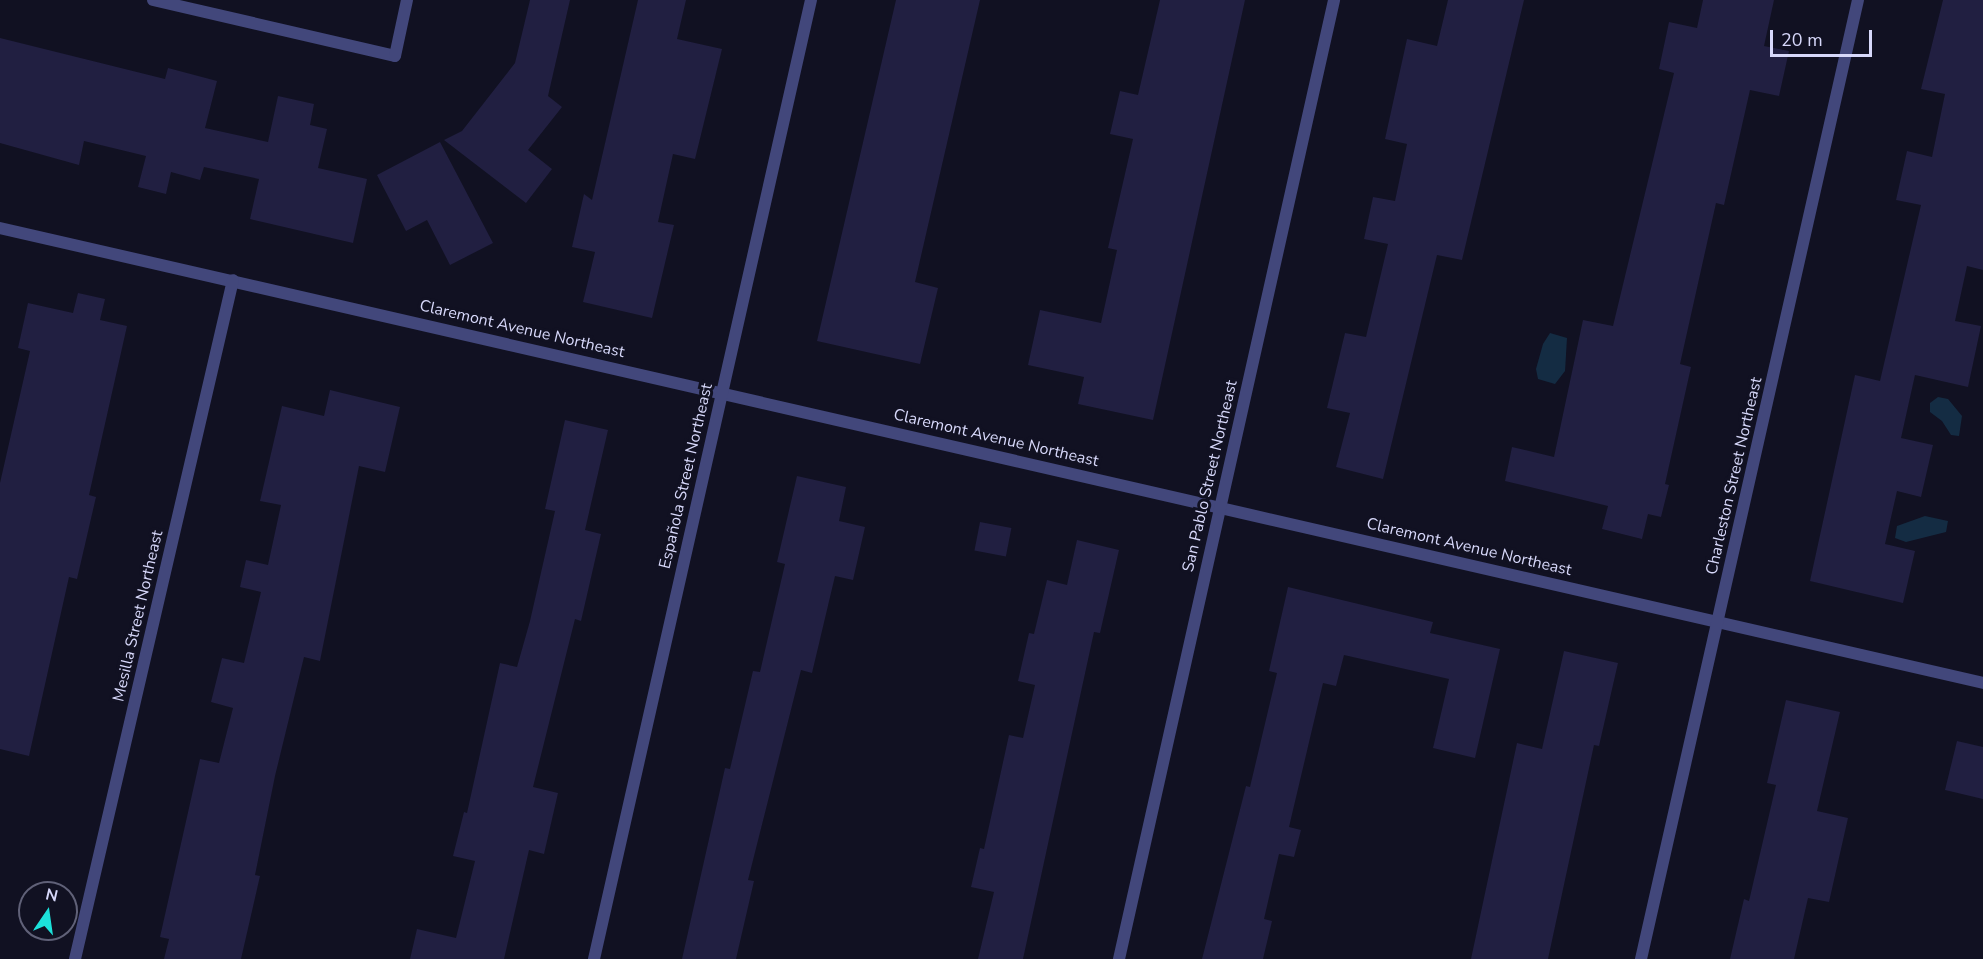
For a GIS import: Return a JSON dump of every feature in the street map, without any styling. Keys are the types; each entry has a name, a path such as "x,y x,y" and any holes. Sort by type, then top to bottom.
{"street":[{"path":"153,0 395,56 407,0"},
{"name":"Española Street Northeast","path":"594,959 811,0"},
{"name":"San Pablo Street Northeast","path":"1119,959 1334,0"},
{"name":"Charleston Street Northeast","path":"1641,959 1858,0"},
{"name":"Claremont Avenue Northeast","path":"0,228 1983,682"},
{"name":"Mesilla Street Northeast","path":"75,959 233,280"}],"water":[{"path":"1550,333 1567,338 1565,371 1555,384 1538,379 1536,369 1543,344"},
{"path":"1938,397 1948,399 1962,416 1959,436 1951,435 1942,421 1930,412 1930,403"},
{"path":"1925,516 1948,521 1946,532 1906,542 1895,538 1897,526"}],"building":[{"path":"530,0 570,0 548,96 562,107 528,150 552,169 526,203 444,140 462,131 515,63"},
{"path":"638,0 686,0 677,39 722,49 695,159 673,154 658,222 674,225 652,318 583,302 595,252 572,247 584,194 592,200"},
{"path":"896,0 980,0 915,282 938,288 920,364 817,341"},
{"path":"1160,0 1245,0 1153,420 1078,404 1084,377 1028,365 1040,310 1101,323 1117,250 1108,248 1133,139 1110,134 1120,91 1138,95"},
{"path":"1448,0 1524,0 1462,260 1437,255 1383,479 1336,467 1350,413 1327,408 1345,333 1366,337 1388,244 1364,239 1373,197 1395,201 1407,144 1385,139 1407,39 1437,46"},
{"path":"1703,0 1774,0 1764,46 1789,51 1779,96 1750,90 1724,205 1716,203 1680,364 1691,367 1665,484 1669,485 1661,517 1648,514 1642,539 1602,529 1608,506 1505,481 1512,447 1554,457 1583,320 1613,326 1674,73 1659,69 1669,22 1697,28"},
{"path":"1943,0 1983,0 1983,270 1967,266 1955,321 1981,326 1968,387 1915,375 1901,438 1933,445 1921,497 1897,491 1885,544 1915,551 1903,603 1810,581 1855,375 1880,381 1921,205 1896,200 1907,151 1932,157 1945,94 1921,89"},
{"path":"0,38 165,79 168,68 217,81 205,128 268,142 278,96 314,104 310,125 327,129 318,168 367,179 353,243 250,219 259,179 204,167 200,180 171,172 166,194 138,187 146,156 84,141 79,165 0,143"},
{"path":"440,142 493,243 450,265 427,220 406,231 377,175"},
{"path":"78,293 105,299 100,320 127,326 89,495 96,497 77,579 69,577 29,756 0,749 0,483 30,351 18,348 28,303 73,313"},
{"path":"330,390 400,407 385,472 359,466 320,661 304,657 275,776 255,875 260,876 241,959 164,959 169,939 160,937 200,759 219,763 233,708 211,702 222,658 244,663 261,592 240,587 246,560 268,565 281,505 260,501 282,406 324,416"},
{"path":"565,420 608,430 585,530 601,534 581,621 575,619 533,787 558,793 544,854 529,850 504,959 410,959 417,929 456,938 475,861 453,856 464,812 467,813 500,663 517,667 530,621 555,511 545,509"},
{"path":"797,476 846,487 839,521 865,527 853,580 835,576 812,673 801,670 748,880 754,881 736,959 682,959 725,768 730,769 753,671 760,672 785,564 777,562"},
{"path":"980,522 1011,528 1006,557 974,550"},
{"path":"1077,540 1119,550 1100,633 1094,632 1023,959 978,959 994,892 971,887 980,848 984,849 1009,735 1023,738 1035,685 1018,681 1029,633 1034,634 1047,580 1067,585"},
{"path":"1288,587 1433,622 1430,633 1500,649 1475,758 1433,748 1449,679 1344,655 1336,686 1323,683 1289,827 1301,830 1294,857 1279,854 1264,919 1272,921 1263,959 1202,959 1246,786 1250,787 1277,673 1269,671"},
{"path":"1564,651 1618,663 1599,746 1594,745 1548,959 1471,959 1517,743 1542,749"},
{"path":"1786,700 1840,712 1817,811 1848,818 1829,902 1808,898 1794,959 1730,959 1744,899 1749,901 1776,785 1767,783"},
{"path":"1957,741 1983,747 1983,799 1945,790"}]}
